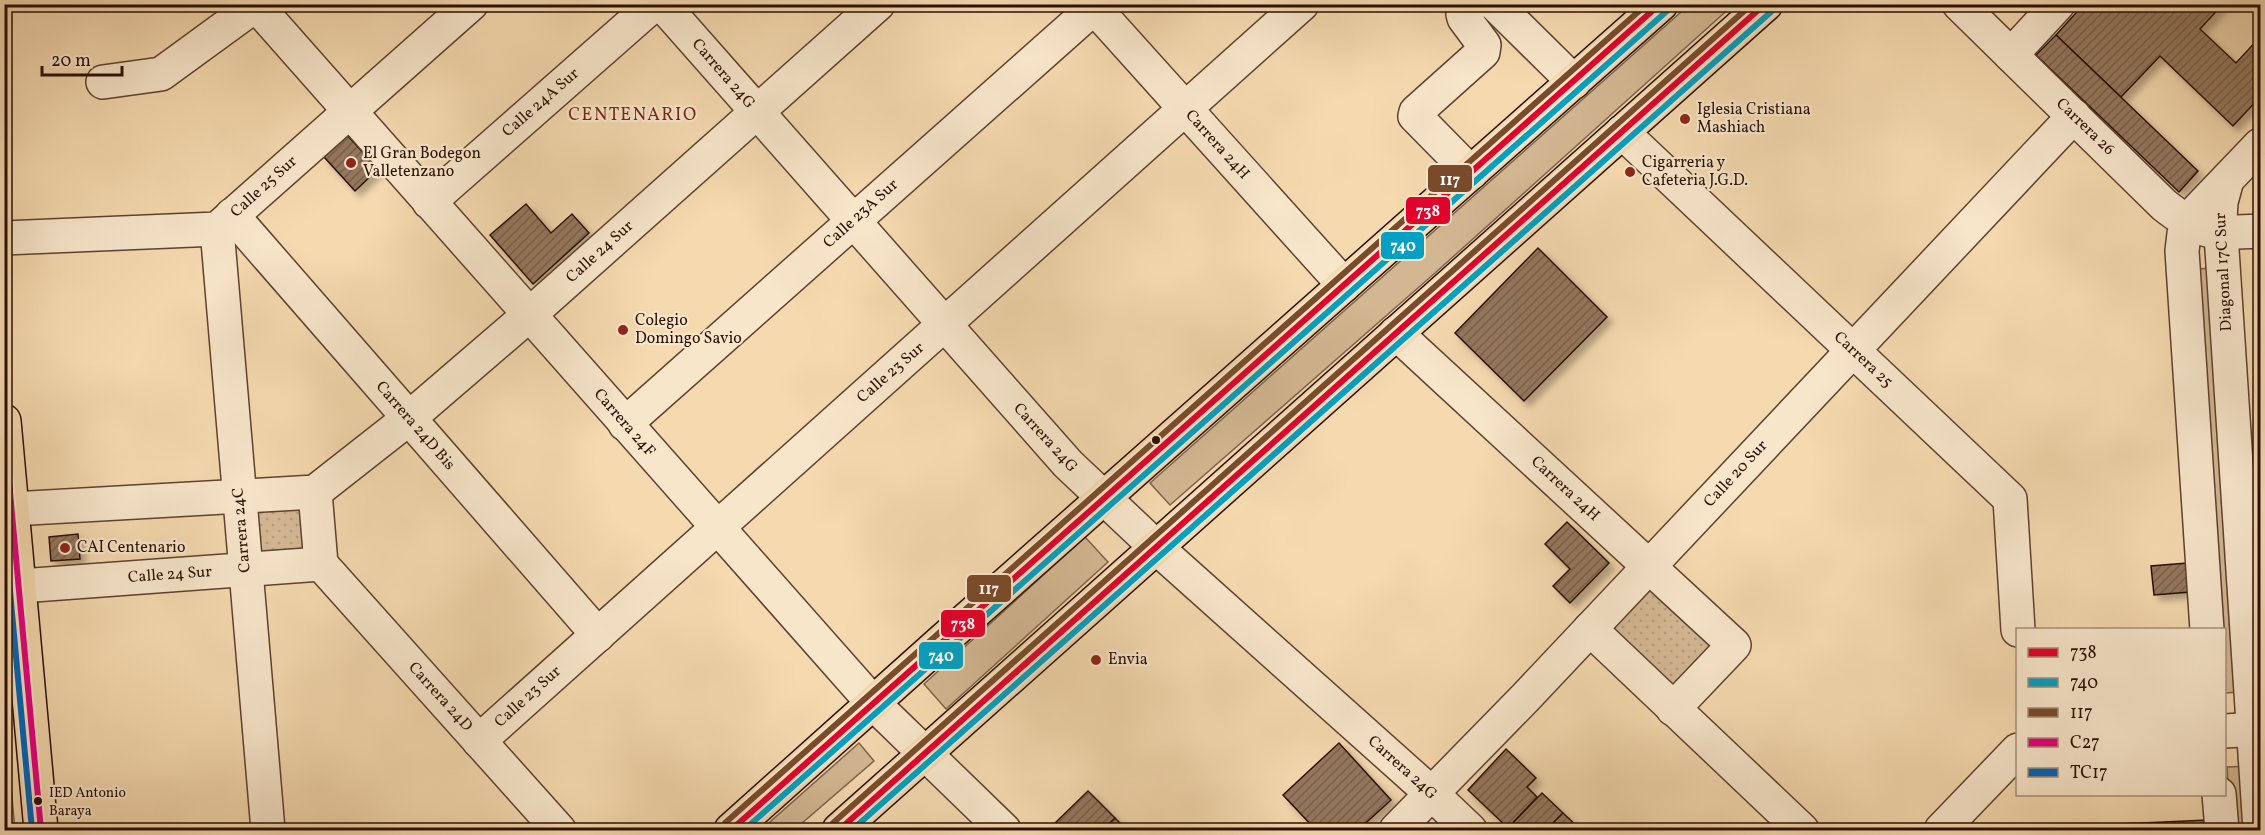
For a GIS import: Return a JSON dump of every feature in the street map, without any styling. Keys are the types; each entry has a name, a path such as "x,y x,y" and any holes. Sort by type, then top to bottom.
{"main road":[{"path":"730,831 1661,4"},
{"path":"838,831 1766,4"},
{"path":"4,421 41,831"}],"street":[{"name":"Calle 25 Sur","path":"4,238 225,222 471,4"},
{"name":"Calle 24A Sur","path":"429,202 654,4"},
{"name":"Carrera 24G","path":"662,4 1068,464 1156,548 1431,793 1470,831"},
{"name":"Calle 24 Sur","path":"315,492 408,419 529,315 878,4"},
{"name":"Calle 23 Sur","path":"479,741 1302,4"},
{"path":"1470,173 1415,116 1416,112 1485,48 1464,18 1464,14 1473,4"},
{"path":"1495,4 1574,82"},
{"name":"Carrera 26","path":"1959,4 2164,205 2189,224 2220,232 2260,231"},
{"path":"2011,55 2058,4"},
{"name":"Carrera 24F","path":"256,5 715,528 873,703 1004,831"},
{"path":"103,82 161,74 256,5"},
{"name":"Carrera 24H","path":"1094,6 1344,285"},
{"name":"Calle 23A Sur","path":"625,424 1094,6"},
{"name":"Calle 20 Sur","path":"1396,831 2074,116"},
{"name":"Carrera 25","path":"1622,132 2010,499 2018,628"},
{"path":"2227,180 2260,145"},
{"name":"Diagonal 17C Sur","path":"2207,628 2182,266 2184,234 2193,215 2227,180"},
{"name":"Diagonal 17C Sur","path":"2227,180 2222,202 2220,232 2249,492 2246,730 2260,831"},
{"name":"Carrera 24D Bis","path":"225,222 408,419 597,635"},
{"name":"Carrera 24C","path":"225,222 239,495 268,831"},
{"name":"Carrera 24H","path":"1396,333 1734,645 1674,709"},
{"path":"12,509 315,492 321,564"},
{"name":"Calle 24 Sur","path":"20,586 321,564"},
{"name":"Carrera 24D","path":"321,564 559,831"},
{"path":"1590,629 1802,831"},
{"path":"1941,831 2016,752"},
{"path":"2219,796 2222,831"}],"shaded area":[{"path":"1689,5 1733,5 1435,273 1170,505 1150,483"},
{"path":"2215,268 2241,692 2226,693 2226,628 2218,628 2196,269"},
{"path":"303,508 306,549 260,553 257,512"},
{"path":"1085,537 1108,562 946,709 924,684"},
{"path":"1652,581 1717,646 1675,690 1609,625"},
{"path":"5,722 15,830 5,830"},
{"path":"859,743 874,761 794,830 761,830"},
{"path":"2251,766 2256,830 2231,830 2227,767"}],"building":[{"path":"2084,4 2169,4 2173,8 2176,4 2223,4 2200,29 2236,63 2260,37 2260,97 2233,126 2160,56 2121,97 2056,35"},
{"path":"2056,35 2198,171 2179,192 2036,55"},
{"name":"El Gran Bodegon Valletenzano","path":"347,135 378,169 355,191 324,157"},
{"path":"526,204 551,233 572,214 589,233 533,284 490,235"},
{"path":"1538,248 1607,317 1524,401 1455,333"},
{"path":"1567,522 1609,563 1570,603 1553,586 1570,569 1545,544"},
{"name":"CAI Centenario","path":"78,534 80,559 51,561 49,537"},
{"path":"2187,563 2190,592 2154,595 2151,566"},
{"path":"1339,743 1391,800 1358,830 1316,830 1283,795"},
{"path":"1506,749 1536,778 1527,787 1537,797 1508,828 1468,790"},
{"path":"1088,791 1115,818 1103,830 1055,830 1051,827"},
{"path":"1542,793 1563,813 1546,830 1511,830 1508,828"},
{"path":"1563,813 1581,830 1546,830"},
{"path":"1115,818 1127,830 1103,830"},
{"path":"2207,820 2208,830 2121,830 2120,824"}],"transit line":[{"name":"117","path":"725,823 1647,4"},
{"name":"738","path":"731,830 1660,4"},
{"name":"117","path":"833,823 1752,4"},
{"name":"738","path":"839,830 1765,4"},
{"name":"740","path":"744,830 1667,11"},
{"name":"740","path":"852,830 1772,11"},
{"name":"C27","path":"4,427 41,830"},
{"name":"TC17","path":"4,526 32,830"}],"place":[{"name":"Iglesia Cristiana Mashiach","path":"1685,119"},
{"name":"El Gran Bodegon Valletenzano","path":"351,163"},
{"name":"Cigarreria y Cafeteria J.G.D.","path":"1630,172"},
{"name":"Colegio Domingo Savio","path":"623,330"},
{"name":"CAI Centenario","path":"65,548"},
{"name":"Envia","path":"1096,660"},
{"name":"IED Antonio Baraya","path":"38,801"}],"district":[{"name":"CENTENARIO","path":"633,115"}]}
